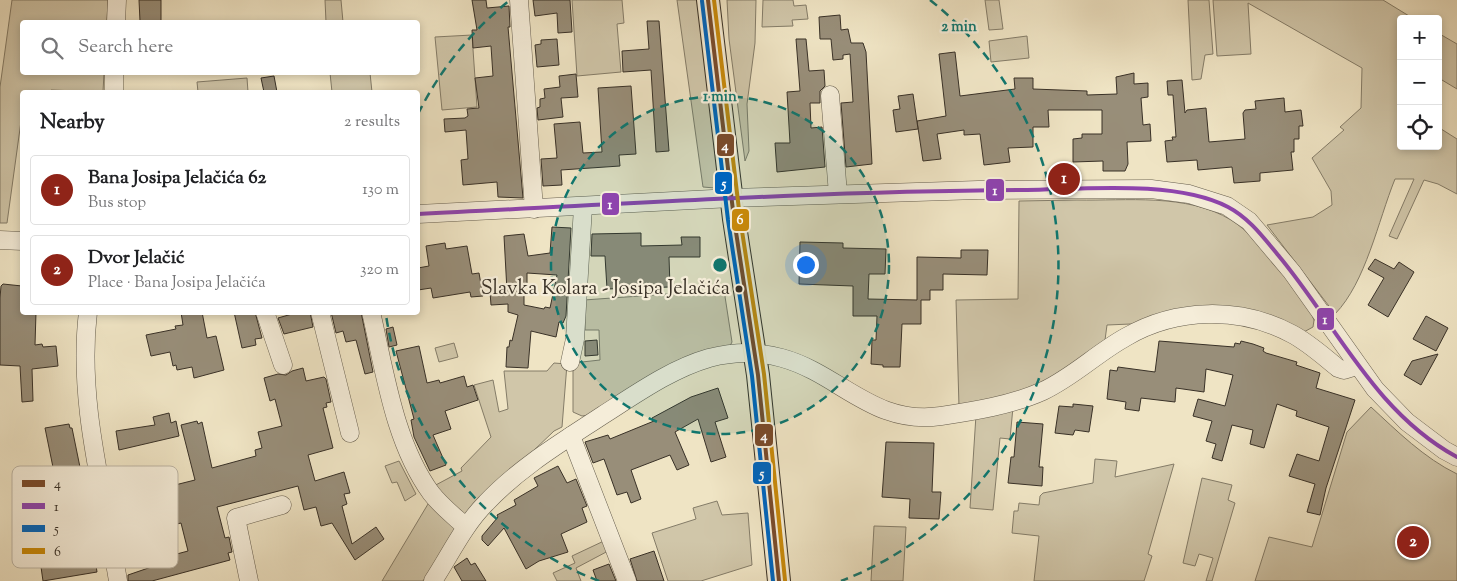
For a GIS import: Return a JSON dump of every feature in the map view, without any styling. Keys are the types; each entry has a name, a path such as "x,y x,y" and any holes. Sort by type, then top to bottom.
{"main road":[{"path":"708,0 732,198 755,353 778,581"}],"street":[{"path":"116,20 117,0"},
{"path":"519,0 534,208"},
{"path":"114,75 114,90"},
{"path":"830,94 838,194"},
{"path":"420,214 732,198 1062,188 1152,188 1213,200 1227,206 1249,221 1292,272 1375,389 1408,422 1444,450 1457,457"},
{"path":"570,362 575,340 583,207"},
{"path":"0,240 20,242"},
{"path":"433,581 475,514 497,491 534,461 646,388 690,364 722,355 755,353 797,363 879,409 915,418 942,416 1032,396 1070,377 1106,349 1145,327 1191,314 1208,314 1266,322 1293,334 1338,368 1344,370 1357,366"},
{"path":"266,315 282,365"},
{"path":"321,315 350,433"},
{"path":"372,315 396,413 413,460 436,500 466,527"},
{"path":"87,320 85,362 88,408 98,466"},
{"path":"571,436 627,581"},
{"path":"250,581 236,518 282,505"},
{"path":"116,568 118,581"}],"shaded area":[{"path":"12,0 108,0 107,20 20,20 20,75 104,75 103,90 20,90 20,129 7,223 0,223 0,87"},
{"path":"325,0 341,0 343,20 326,20"},
{"path":"572,0 622,0 624,23 617,24 621,72 577,76"},
{"path":"677,0 699,0 720,183 715,188 703,187"},
{"path":"727,0 756,0 755,43 747,104 749,151 745,161 729,39"},
{"path":"763,0 793,0 794,6 806,5 808,19 792,20 793,26 762,27"},
{"path":"985,0 999,0 1003,29 989,30"},
{"path":"1188,0 1209,0 1213,54 1205,55 1201,79 1192,80"},
{"path":"1213,0 1383,0 1407,15 1397,15 1397,150 1442,150 1442,130 1457,139 1457,194 1438,184 1424,180 1397,239 1389,236 1414,179 1395,179 1363,268 1346,301 1335,314 1267,225 1313,217 1332,205 1331,191 1312,158 1344,130 1340,127 1361,108 1362,68 1248,3 1251,54 1217,56"},
{"path":"472,35 477,107 442,110 435,37"},
{"path":"1442,35 1457,44 1457,89 1442,80"},
{"path":"1027,36 1029,58 991,62 989,41"},
{"path":"330,75 370,75 372,90 332,90"},
{"path":"247,78 248,90 198,90 197,82"},
{"path":"1136,200 1176,202 1195,206 1214,211 1231,220 1254,239 1275,263 1311,313 1314,320 1313,327 1302,333 1273,318 1107,325 1105,340 1041,387 959,407 956,300 1018,299 1019,201"},
{"path":"724,290 732,342 730,346 589,415 582,416 573,412 573,363 600,360 599,330 585,330 584,300"},
{"path":"454,343 458,357 439,362 435,348"},
{"path":"554,363 567,364 562,427 554,431 463,518 432,487 462,471 461,468 491,437 474,385 493,380 499,412 508,409 504,371 547,371"},
{"path":"1013,407 1010,439 1000,438 993,510 970,508 976,415"},
{"path":"1371,407 1422,452 1457,474 1457,581 1255,581 1269,537 1312,547 1347,432"},
{"path":"1095,459 1117,461 1115,477 1174,464 1148,554 1152,556 1144,581 1034,581 1039,536 1012,533 1014,511 1018,511 1019,503 1039,505 1040,496 1043,493 1093,483"},
{"path":"399,461 416,494 405,501 397,482 392,483 385,466"},
{"path":"1202,478 1232,485 1228,500 1235,503 1212,581 1206,581 1213,558 1199,554 1195,566 1183,563"},
{"path":"431,499 456,530 423,581 382,581"},
{"path":"717,501 722,515 748,513 752,565 701,581 668,581 652,533 696,519 693,508"},
{"path":"874,526 906,527 903,581 871,581"},
{"path":"606,540 610,550 576,568 581,581 557,581 553,573 575,563 572,556"}],"building":[{"path":"139,0 161,0 161,20 140,20"},
{"path":"472,0 486,0 487,8 509,6 510,27 508,27 523,198 498,197 497,182 463,185 461,160 468,159 466,130 445,132 444,119 465,118 468,116 467,109 479,108 475,78 493,76 491,46 473,48 472,30 477,30"},
{"path":"533,0 570,0 572,32 558,33 557,13 535,16"},
{"path":"840,15 841,30 848,29 851,43 863,43 866,52 872,164 846,167 841,103 853,102 850,54 843,55 843,59 833,60 831,39 820,39 819,17"},
{"path":"647,21 659,21 669,151 656,152 651,70 623,72 622,51 649,49"},
{"path":"557,39 559,65 537,67 535,45 541,44 541,40"},
{"path":"796,39 806,39 809,71 824,70 825,86 820,91 820,103 810,103 811,128 822,127 825,167 777,172 775,143 790,143 787,92 800,91"},
{"path":"955,52 960,96 1015,89 1014,78 1033,78 1033,89 1087,91 1087,95 1117,94 1116,77 1134,73 1134,84 1148,83 1148,97 1141,98 1143,125 1150,124 1151,141 1127,142 1128,164 1125,171 1103,171 1103,161 1073,162 1073,139 1082,138 1082,134 1102,134 1102,110 1048,110 1049,127 1033,127 1033,147 1008,148 1010,162 984,165 980,134 964,135 964,130 937,134 941,159 923,161 917,121 946,116 939,54"},
{"path":"576,74 578,97 561,98 563,117 538,120 537,108 540,107 540,99 545,98 544,89 560,87 559,76"},
{"path":"274,76 277,90 264,90 261,78"},
{"path":"1182,80 1185,113 1187,110 1206,108 1209,142 1245,139 1243,113 1245,110 1256,109 1255,101 1284,98 1285,112 1301,110 1303,126 1299,126 1299,139 1294,139 1294,152 1291,152 1293,170 1260,173 1260,181 1234,183 1232,167 1198,170 1197,160 1167,162 1165,141 1173,140 1172,137 1176,137 1173,95 1168,95 1167,81"},
{"path":"631,86 636,154 619,155 620,166 561,170 562,185 543,186 541,159 557,158 554,124 580,122 583,153 602,152 598,88"},
{"path":"913,94 918,129 896,132 893,110 900,109 898,96"},
{"path":"552,227 571,228 566,316 563,323 559,322 556,337 531,331 528,368 506,367 507,347 509,347 510,340 512,341 518,315 508,312 508,304 491,305 490,292 507,291 504,236 524,234 528,256 550,253","holes":["527,273 557,275 550,308 545,307 544,309 524,305 524,284 527,284"]},
{"path":"641,233 641,246 682,245 681,237 700,237 700,257 669,257 670,287 607,289 605,256 591,256 592,234"},
{"path":"800,242 843,243 843,248 886,249 885,274 869,274 868,299 917,300 917,257 961,258 961,250 988,250 987,275 943,274 943,290 930,290 930,300 921,300 921,324 902,324 900,367 883,367 883,365 871,364 872,340 876,340 877,316 853,316 853,286 799,284"},
{"path":"445,243 446,249 467,246 472,274 479,273 483,296 471,297 470,292 433,298 431,288 420,290 420,268 429,266 426,246"},
{"path":"1375,259 1394,269 1399,262 1414,272 1388,317 1368,305 1384,278 1368,269"},
{"path":"3,284 20,286 20,315 36,315 35,345 42,344 43,347 56,346 58,366 32,369 33,401 22,402 20,366 0,365 1,286"},
{"path":"181,315 203,315 207,338 216,336 224,370 194,378 192,367 177,370 176,365 173,366 170,352 151,356 146,335 176,329 175,326 183,325"},
{"path":"235,315 256,315 262,338 255,339 256,345 242,348"},
{"path":"288,315 311,315 313,327 284,334 278,318"},
{"path":"332,315 362,315 373,372 365,374 356,340 346,342 343,331 336,333"},
{"path":"1426,316 1448,328 1436,351 1413,339"},
{"path":"393,327 397,345 389,347 386,329"},
{"path":"597,340 598,355 585,356 585,341"},
{"path":"1159,341 1234,347 1235,343 1240,344 1241,341 1253,344 1264,348 1263,351 1266,353 1297,362 1296,365 1320,373 1316,388 1355,400 1326,488 1320,515 1307,512 1315,484 1289,476 1297,454 1319,461 1329,427 1296,416 1297,411 1277,404 1264,448 1250,444 1253,430 1232,425 1222,461 1212,458 1216,444 1206,441 1212,421 1193,416 1198,399 1225,406 1233,375 1206,369 1204,392 1176,388 1175,402 1141,398 1139,411 1125,409 1126,402 1107,399 1110,370 1117,371 1118,367 1155,372"},
{"path":"419,346 427,383 439,380 440,383 464,376 467,387 473,385 478,400 445,411 451,429 433,435 446,465 430,471 414,437 411,420 414,419 396,351"},
{"path":"1438,354 1421,385 1404,375 1412,361"},
{"path":"303,368 306,381 324,377 331,402 326,403 327,407 323,408 333,448 308,455 315,481 344,472 350,493 344,494 347,504 342,506 352,544 376,527 384,539 355,560 332,523 321,526 316,507 304,510 298,486 217,507 225,538 229,537 232,552 228,553 230,560 152,581 128,581 128,575 148,568 178,568 178,554 188,551 181,523 178,524 178,484 195,480 181,425 197,421 198,424 202,422 212,468 256,456 255,450 262,448 258,432 282,426 275,399 270,401 264,378 278,374 286,375"},
{"path":"718,388 728,418 715,422 726,457 711,462 698,419 675,432 689,465 677,470 670,455 631,470 641,499 631,503 627,492 617,495 604,459 593,463 585,442 608,435 610,439 654,421 652,418 691,397"},
{"path":"1073,404 1093,406 1089,432 1075,430 1073,435 1055,433 1059,406 1073,407"},
{"path":"169,413 171,423 176,421 179,436 119,450 116,431 155,425 153,417"},
{"path":"1017,422 1043,424 1039,467 1043,467 1042,486 1008,483 1011,457 1014,457"},
{"path":"69,424 70,428 72,428 80,466 53,466 45,428"},
{"path":"886,442 934,443 932,492 941,492 939,519 909,518 910,499 882,497"},
{"path":"558,466 567,483 576,479 587,506 582,508 587,522 561,534 568,552 539,561 526,569 504,528 488,546 482,540 482,536 498,517 497,515 516,505 514,500 538,486 534,478"},
{"path":"654,551 664,581 637,581 630,559"},
{"path":"467,558 471,565 475,563 486,581 462,581 454,567"},
{"path":"609,564 616,581 597,581 593,570"},
{"path":"41,568 96,568 97,572 43,581"}],"transit line":[{"name":"4","path":"708,0 734,219 758,375 779,581"},
{"name":"6","path":"714,0 740,218 764,374 785,580"},
{"name":"5","path":"702,1 728,220 752,376 773,581"},
{"name":"1","path":"420,214 723,199 951,191 1130,188 1157,189 1207,198 1236,211 1255,228 1299,282 1379,392 1402,416 1428,438 1457,457"}],"place":[{"name":"Bana Josipa Jelačića 62","path":"1064,179"},
{"name":"Slavka Kolara - Josipa Jelačića","path":"739,289"},
{"name":"Dvor Jelačić","path":"1413,542"}]}
